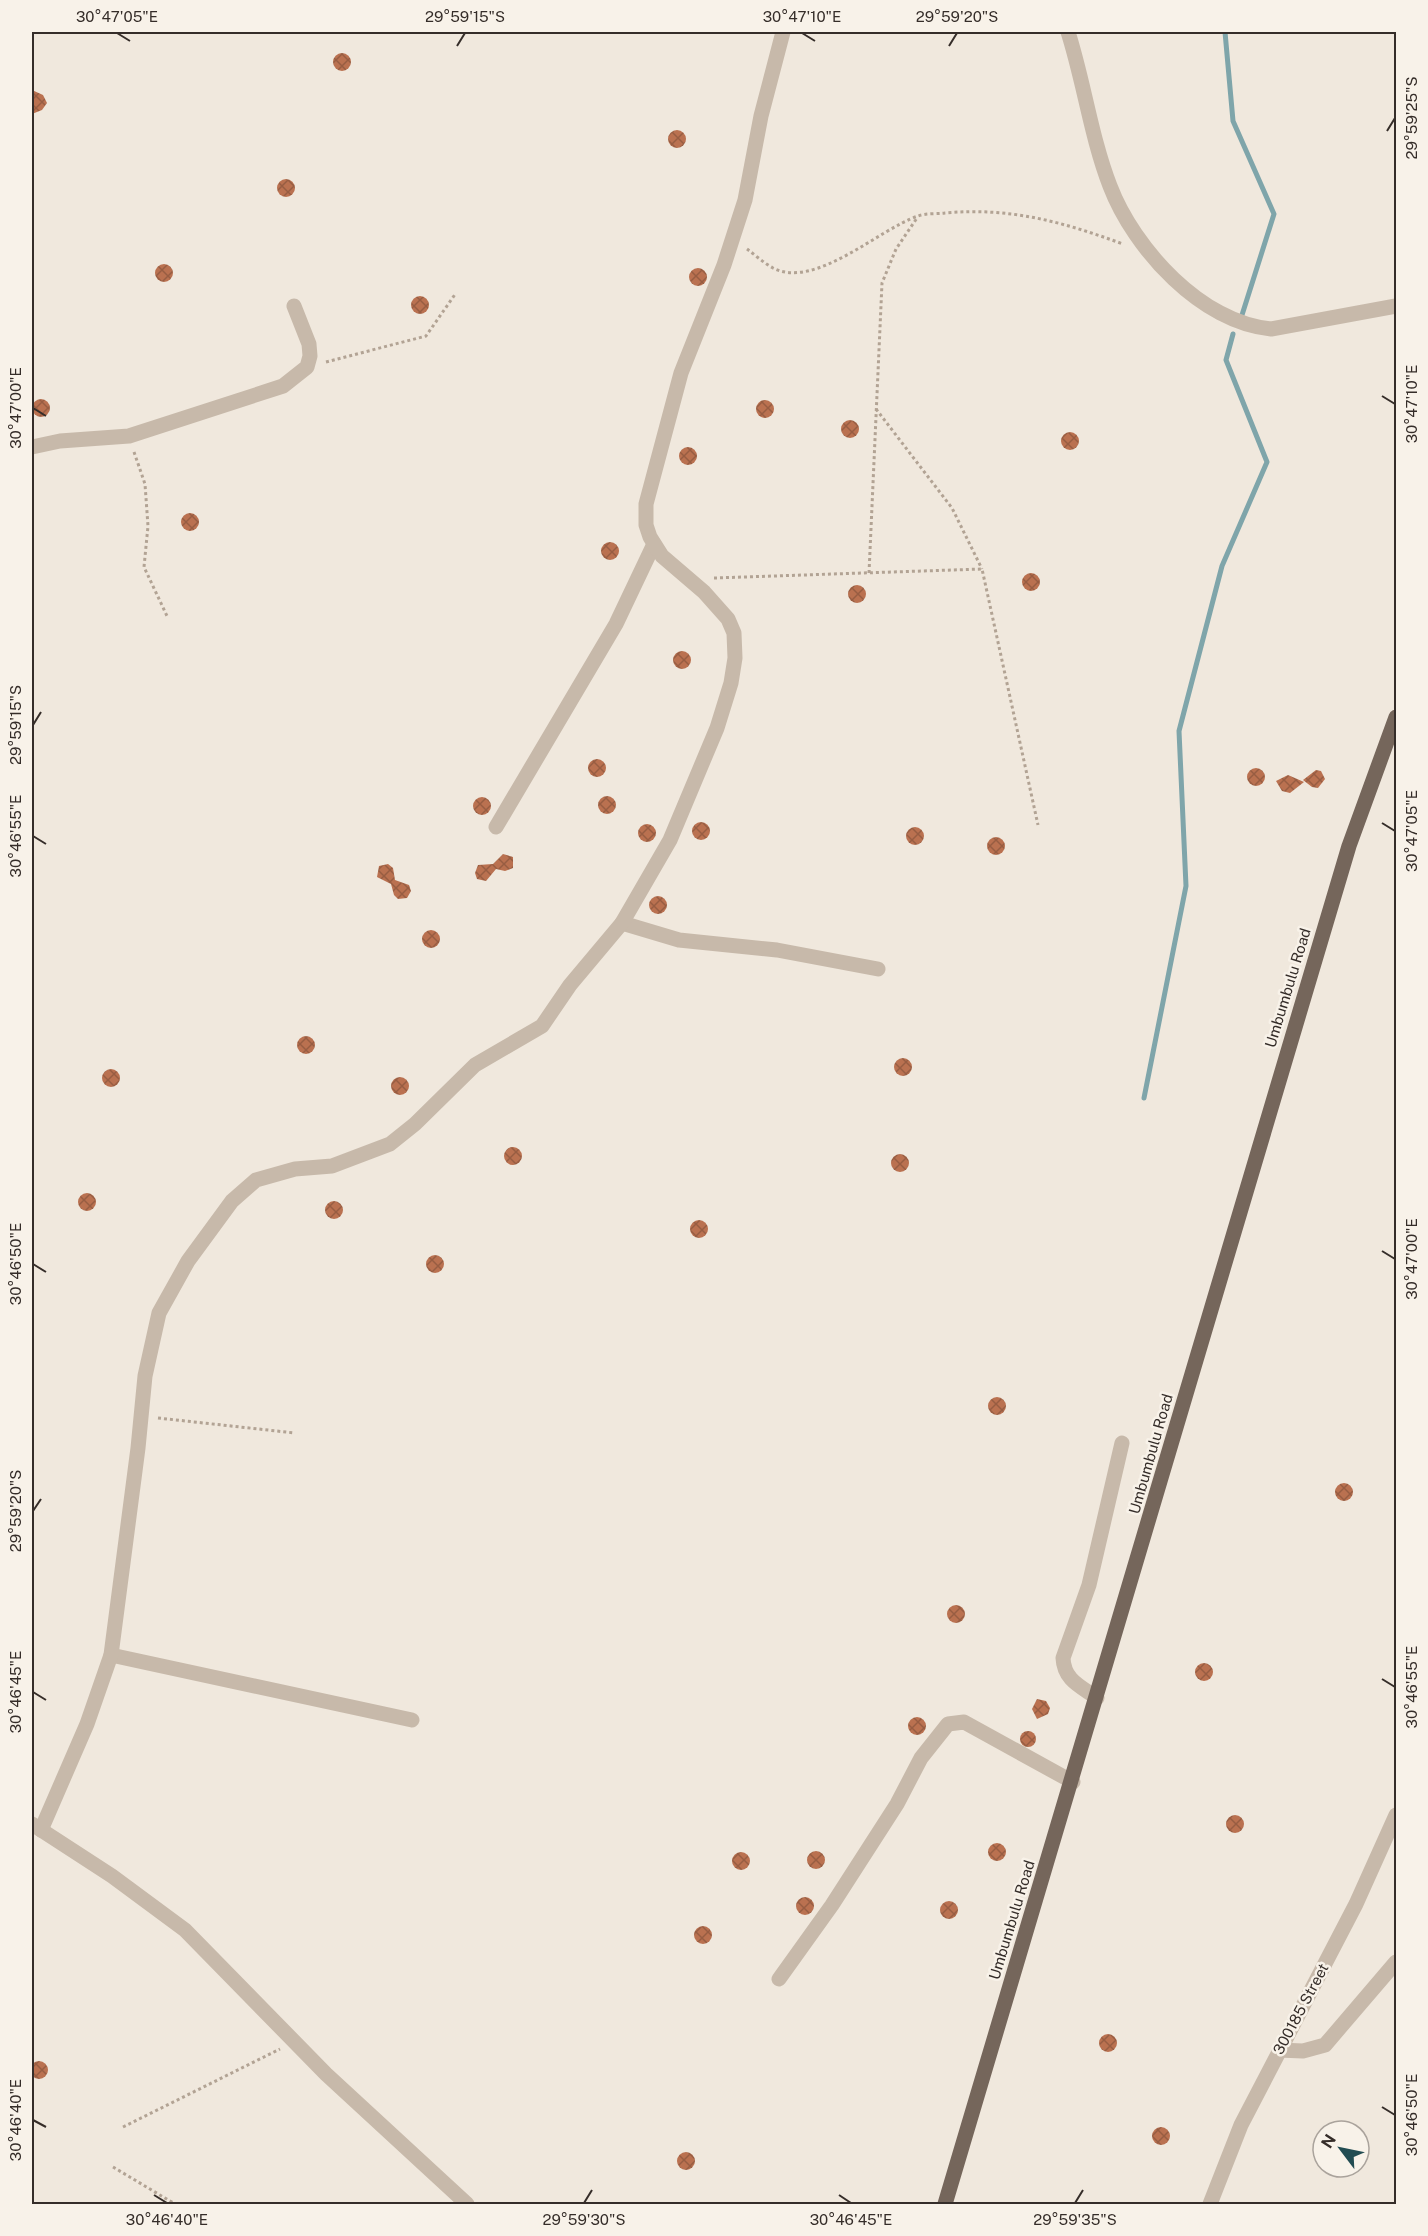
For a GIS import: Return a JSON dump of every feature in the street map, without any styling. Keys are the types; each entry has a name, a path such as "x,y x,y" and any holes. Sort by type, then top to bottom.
{"main road":[{"name":"Umbumbulu Road","path":"945,2205 1073,1782 1349,846 1396,717"}],"street":[{"path":"466,2205 369,2116 185,1930 112,1876 36,1827 60,1792 111,1655 145,1376 159,1313 188,1261 232,1201 256,1180 295,1169 332,1166 390,1144 415,1124 475,1065 542,1026 570,985 622,923 670,840 717,728 731,683 735,658 734,633 717,604 667,561 654,544 646,525 646,504 681,373 734,238 745,200 761,116 783,32"},
{"path":"1068,32 1110,186 1125,217 1154,256 1185,289 1214,311 1256,328 1294,327 1396,306"},
{"path":"32,447 60,441 129,436 283,386 307,367 310,356 309,344 294,306"},
{"path":"496,827 616,624 654,544"},
{"path":"622,923 679,940 786,952 878,969"},
{"path":"1097,1698 1069,1679 1064,1670 1063,1658 1089,1585 1122,1443"},
{"path":"111,1655 412,1720"},
{"path":"779,1978 832,1905 897,1804 921,1758 948,1724 964,1722 1073,1782"},
{"name":"300185 Street","path":"1210,2205 1241,2125 1356,1904 1396,1815"},
{"path":"1279,2050 1303,2051 1324,2044 1396,1962"}],"path":[{"path":"734,238 774,269 799,274 836,260 918,216 961,212 1017,214 1066,223 1154,256"},
{"path":"869,573 882,283 896,249 918,216"},
{"path":"307,367 426,336 456,293"},
{"path":"876,409 952,508 982,569 1038,825"},
{"path":"129,436 145,484 148,526 144,567 167,616"},
{"path":"688,578 982,569"},
{"path":"141,1416 295,1433"},
{"path":"123,2127 295,2042"},
{"path":"113,2167 175,2205"}],"building":[{"path":"342,53 348,56 351,62 348,68 342,71 336,68 333,62 336,56"},
{"path":"32,90 43,95 47,103 42,110 32,114"},
{"path":"677,130 683,133 686,139 683,145 677,148 671,145 668,139 671,133"},
{"path":"286,179 292,182 295,188 292,194 286,197 280,194 277,188 280,182"},
{"path":"164,264 170,267 173,273 170,279 164,282 158,279 155,273 158,267"},
{"path":"698,268 704,271 707,277 704,283 698,286 692,283 689,277 692,271"},
{"path":"420,296 426,299 429,305 426,311 420,314 414,311 411,305 414,299"},
{"path":"41,399 47,402 50,408 47,414 41,417 35,414 32,408 35,402"},
{"path":"765,400 771,403 774,409 771,415 765,418 759,415 756,409 759,403"},
{"path":"850,420 856,423 859,429 856,435 850,438 844,435 841,429 844,423"},
{"path":"1070,432 1076,435 1079,441 1076,447 1070,450 1064,447 1061,441 1064,435"},
{"path":"688,447 694,450 697,456 694,462 688,465 682,462 679,456 682,450"},
{"path":"190,513 196,516 199,522 196,528 190,531 184,528 181,522 184,516"},
{"path":"610,542 616,545 619,551 616,557 610,560 604,557 601,551 604,545"},
{"path":"1031,573 1037,576 1040,582 1037,588 1031,591 1025,588 1022,582 1025,576"},
{"path":"857,585 863,588 866,594 863,600 857,603 851,600 848,594 851,588"},
{"path":"682,651 688,654 691,660 688,666 682,669 676,666 673,660 676,654"},
{"path":"597,759 603,762 606,768 603,774 597,777 591,774 588,768 591,762"},
{"path":"1256,768 1262,771 1265,777 1262,783 1256,786 1250,783 1247,777 1250,771"},
{"path":"1316,770 1321,771 1325,779 1318,788 1312,787 1303,780"},
{"path":"1288,775 1304,782 1290,793 1282,791 1276,781"},
{"path":"607,796 613,799 616,805 613,811 607,814 601,811 598,805 601,799"},
{"path":"482,797 488,800 491,806 488,812 482,815 476,812 473,806 476,800"},
{"path":"701,822 707,825 710,831 707,837 701,840 695,837 692,831 695,825"},
{"path":"647,824 653,827 656,833 653,839 647,842 641,839 638,833 641,827"},
{"path":"915,827 921,830 924,836 921,842 915,845 909,842 906,836 909,830"},
{"path":"996,837 1002,840 1005,846 1002,852 996,855 990,852 987,846 990,840"},
{"path":"503,854 513,857 513,868 505,871 496,869 486,881 477,879 475,873 478,865 493,864"},
{"path":"388,864 393,868 395,880 409,885 411,891 407,898 398,899 394,895 391,884 377,877 379,866"},
{"path":"658,896 664,899 667,905 664,911 658,914 652,911 649,905 652,899"},
{"path":"431,930 437,933 440,939 437,945 431,948 425,945 422,939 425,933"},
{"path":"306,1036 312,1039 315,1045 312,1051 306,1054 300,1051 297,1045 300,1039"},
{"path":"903,1058 909,1061 912,1067 909,1073 903,1076 897,1073 894,1067 897,1061"},
{"path":"111,1069 117,1072 120,1078 117,1084 111,1087 105,1084 102,1078 105,1072"},
{"path":"400,1077 406,1080 409,1086 406,1092 400,1095 394,1092 391,1086 394,1080"},
{"path":"513,1147 519,1150 522,1156 519,1162 513,1165 507,1162 504,1156 507,1150"},
{"path":"900,1154 906,1157 909,1163 906,1169 900,1172 894,1169 891,1163 894,1157"},
{"path":"87,1193 93,1196 96,1202 93,1208 87,1211 81,1208 78,1202 81,1196"},
{"path":"334,1201 340,1204 343,1210 340,1216 334,1219 328,1216 325,1210 328,1204"},
{"path":"699,1220 705,1223 708,1229 705,1235 699,1238 693,1235 690,1229 693,1223"},
{"path":"435,1255 441,1258 444,1264 441,1270 435,1273 429,1270 426,1264 429,1258"},
{"path":"997,1397 1003,1400 1006,1406 1003,1412 997,1415 991,1412 988,1406 991,1400"},
{"path":"1344,1483 1350,1486 1353,1492 1350,1498 1344,1501 1338,1498 1335,1492 1338,1486"},
{"path":"956,1605 962,1608 965,1614 962,1620 956,1623 950,1620 947,1614 950,1608"},
{"path":"1204,1663 1210,1666 1213,1672 1210,1678 1204,1681 1198,1678 1195,1672 1198,1666"},
{"path":"1037,1699 1046,1701 1050,1708 1048,1714 1037,1719 1032,1709"},
{"path":"917,1717 923,1720 926,1726 923,1732 917,1735 911,1732 908,1726 911,1720"},
{"path":"1025,1731 1031,1731 1036,1739 1034,1745 1025,1747 1020,1742 1020,1736"},
{"path":"1235,1815 1241,1818 1244,1824 1241,1830 1235,1833 1229,1830 1226,1824 1229,1818"},
{"path":"997,1843 1003,1846 1006,1852 1003,1858 997,1861 991,1858 988,1852 991,1846"},
{"path":"816,1851 822,1854 825,1860 822,1866 816,1869 810,1866 807,1860 810,1854"},
{"path":"741,1852 747,1855 750,1861 747,1867 741,1870 735,1867 732,1861 735,1855"},
{"path":"805,1897 811,1900 814,1906 811,1912 805,1915 799,1912 796,1906 799,1900"},
{"path":"949,1901 955,1904 958,1910 955,1916 949,1919 943,1916 940,1910 943,1904"},
{"path":"703,1926 709,1929 712,1935 709,1941 703,1944 697,1941 694,1935 697,1929"},
{"path":"1108,2034 1114,2037 1117,2043 1114,2049 1108,2052 1102,2049 1099,2043 1102,2037"},
{"path":"39,2061 45,2064 48,2070 45,2076 39,2079 33,2076 30,2070 33,2064"},
{"path":"1161,2127 1167,2130 1170,2136 1167,2142 1161,2145 1155,2142 1152,2136 1155,2130"},
{"path":"686,2152 692,2155 695,2161 692,2167 686,2170 680,2167 677,2161 680,2155"}],"waterway":[{"path":"1225,32 1233,121 1274,214 1242,315"},
{"path":"1144,1098 1186,886 1179,731 1222,566 1267,462 1226,360 1233,334"}]}
